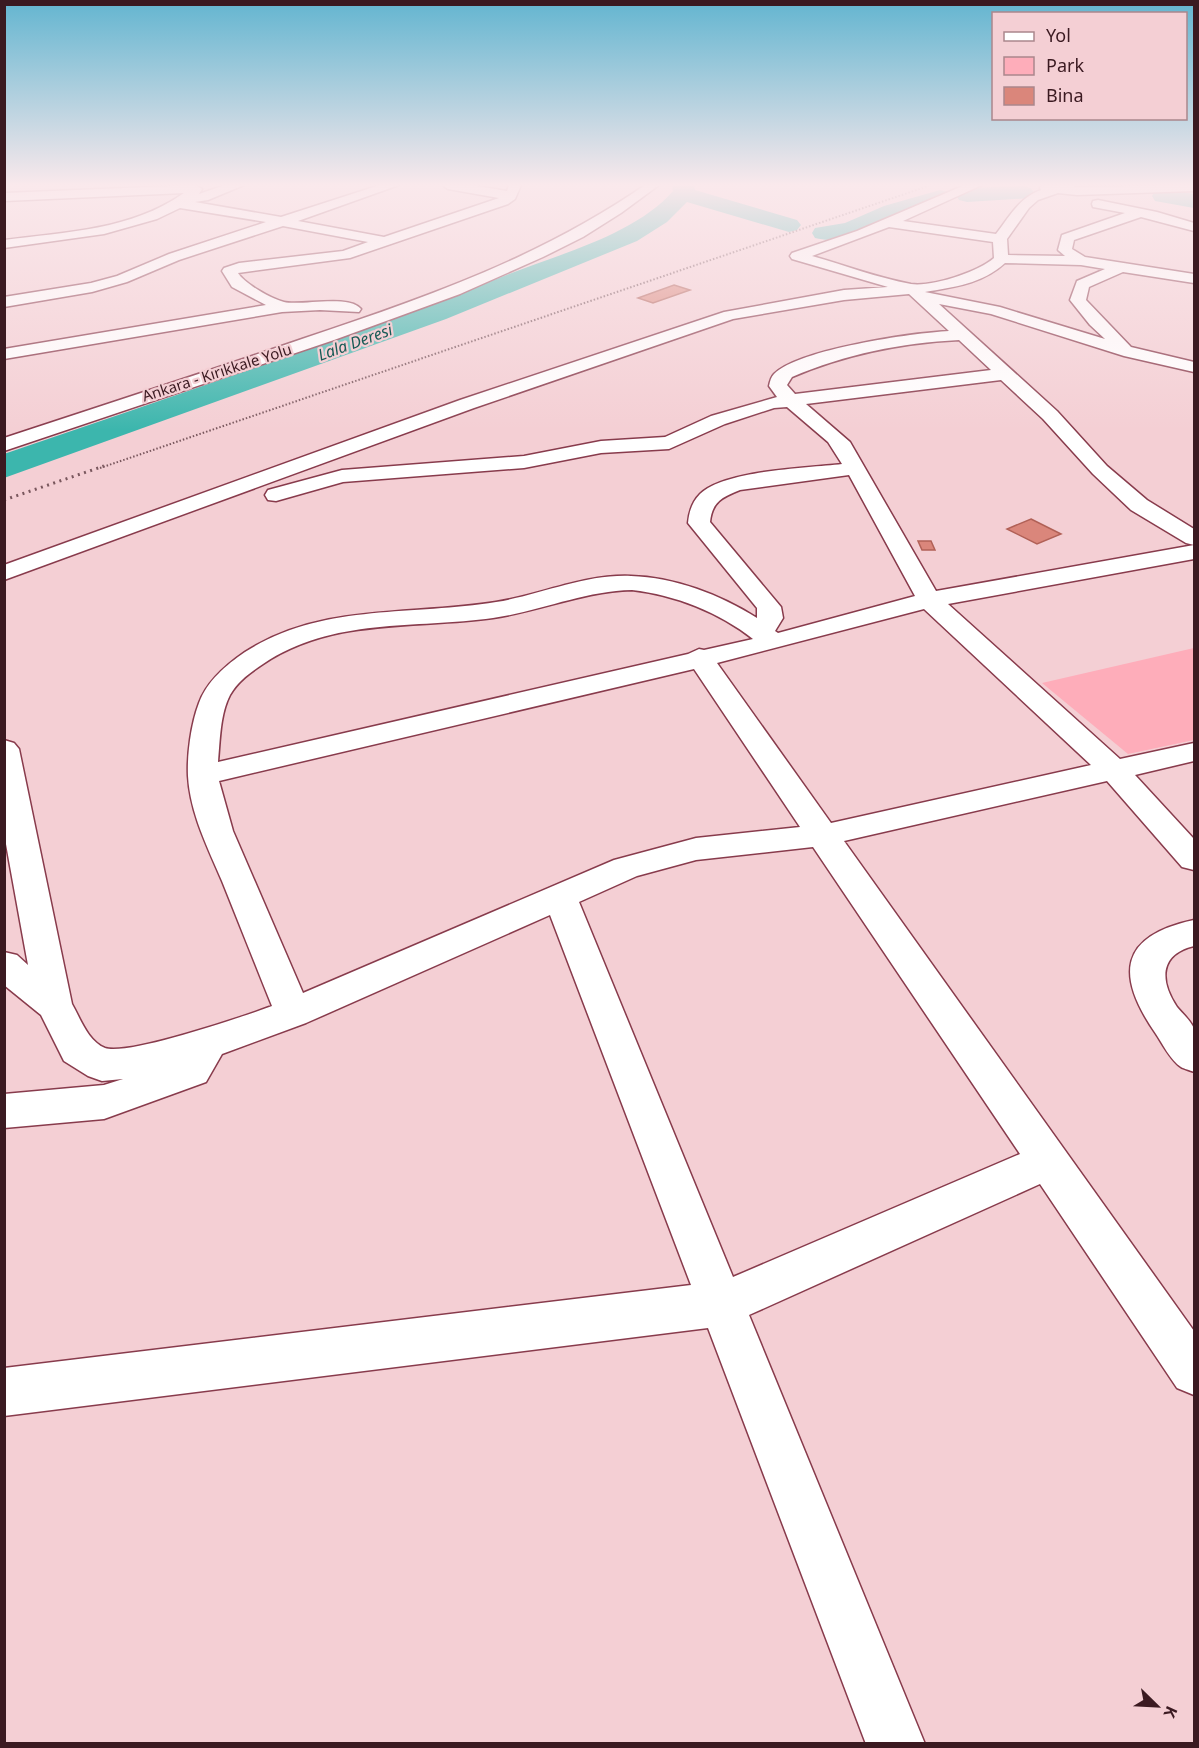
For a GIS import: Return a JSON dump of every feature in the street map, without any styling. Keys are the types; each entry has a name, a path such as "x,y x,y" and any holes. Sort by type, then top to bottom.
{"main road":[{"path":"4,302 92,287 122,279 151,267"},
{"path":"243,267 230,271 237,284 282,306"},
{"name":"Ankara - Kırıkkale Yolu","path":"4,445 439,296 506,267"},
{"path":"832,267 916,292 994,310 1130,352 1194,367"},
{"path":"4,573 467,404 730,315 844,295 916,292 966,280 993,267"},
{"path":"1121,267 1194,278"},
{"path":"1124,267 1082,284 1078,300 1096,322 1130,352"},
{"path":"1158,271 1162,267"},
{"path":"916,292 1050,415 1100,470 1139,505 1194,538"},
{"path":"4,354 282,306 358,307 320,320"},
{"path":"965,335 918,337 878,343 795,369 786,373 778,382 778,386 789,401 834,436 856,468 929,600 1114,770 1194,859"},
{"path":"125,529 243,504 342,476 524,462 601,447 669,443 718,420 771,403 1005,374"},
{"path":"767,637 769,607 699,523 698,514 701,507 714,494 736,483 856,468"},
{"path":"203,775 699,657 767,637 929,600 1194,552"},
{"path":"293,1013 212,819 203,775 212,705 220,689 236,671 256,655 281,641 309,630 344,621 495,610 532,602 574,588 602,584 633,584 666,589 717,607 767,637"},
{"path":"699,657 1194,1371"},
{"path":"4,749 54,1005 78,1050 102,1065 142,1061 208,1043 293,1013 626,868 696,849 823,835 1194,752"},
{"path":"560,897 896,1743"},
{"path":"1194,933 1170,939 1154,951 1145,971 1149,993 1194,1056"},
{"path":"4,965 54,1005"},
{"path":"4,1111 104,1102 192,1071 208,1043"},
{"path":"4,1392 722,1304 1049,1161"}],"green space":[{"path":"1194,648 1194,740 1128,754 1042,683"}],"building":[{"path":"674,285 690,290 653,303 638,298"},
{"path":"1031,519 1061,534 1037,544 1007,529"},
{"path":"918,541 931,541 935,550 922,550"}],"waterway":[{"name":"Lala Deresi","path":"4,467 436,313 552,267"}],"railway":[{"path":"100,468 691,267"},
{"path":"4,500 104,466"}]}
